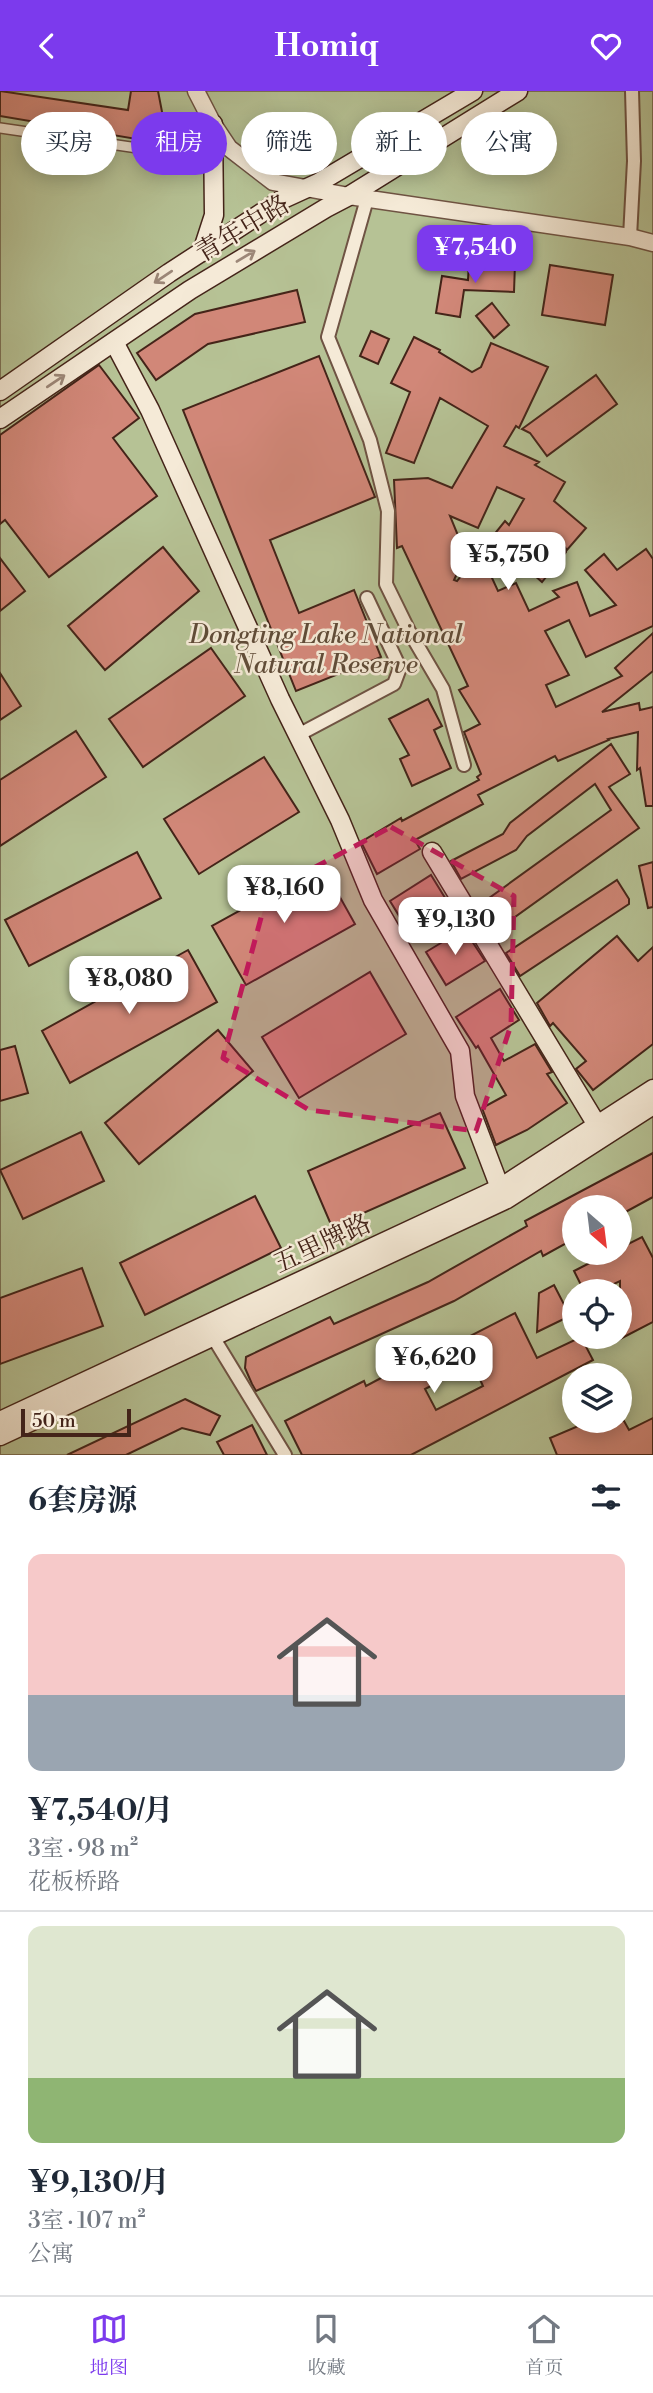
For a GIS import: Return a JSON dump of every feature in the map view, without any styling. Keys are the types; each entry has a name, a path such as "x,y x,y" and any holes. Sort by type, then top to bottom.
{"main road":[{"name":"青年中路","path":"0,390 283,199 305,189 473,91"},
{"name":"青年中路","path":"0,419 190,290 326,208 358,198 518,91"},
{"path":"202,252 214,215 213,175"},
{"path":"114,342 150,410 298,735 340,820 373,900 460,1051 465,1096 500,1188"},
{"path":"432,852 597,1125"},
{"name":"五里牌路","path":"0,1421 500,1188 653,1089"},
{"name":"五里牌路","path":"0,1436 507,1199 653,1105"}],"street":[{"path":"196,91 206,112"},
{"path":"630,237 634,161 632,91"},
{"path":"0,128 131,147"},
{"path":"227,145 274,182 358,198 630,237 653,243"},
{"path":"358,198 328,337 370,440 388,510 386,583 409,631 443,689 464,765"},
{"path":"298,735 394,684 400,668 367,598"},
{"path":"213,1337 285,1455"}],"highlighted area":[{"path":"391,827 514,896 511,1025 476,1131 309,1110 223,1058 268,892"}],"green space":[{"name":"Dongting Lake National Natural Reserve","path":"0,91 653,91 653,1455 0,1455"}],"building":[{"path":"0,91 128,110 131,91 158,91 162,112 131,112 131,138 117,136 117,112 21,112 21,120 0,116"},
{"path":"469,262 515,263 514,292 464,290 460,317 436,313 442,276 468,280"},
{"path":"550,265 613,275 605,325 542,315"},
{"path":"297,290 305,322 208,344 156,380 137,353 195,314"},
{"path":"492,303 509,325 494,338 476,316"},
{"path":"371,331 389,339 378,364 360,356"},
{"path":"414,337 440,350 439,352 472,372 481,367 491,343 548,367 519,428 516,426 504,446 539,462 535,465 565,482 554,501 586,528 567,550 564,546 566,552 542,582 498,543 508,566 484,547 505,521 509,525 524,499 497,487 478,528 450,516 466,555 454,580 457,581 480,552 498,591 516,583 529,611 559,597 553,591 577,582 590,616 616,605 585,570 604,554 617,570 646,549 653,559 653,626 586,657 569,620 545,631 569,675 546,685 556,707 622,676 615,668 653,633 653,671 602,712 639,703 640,710 653,707 653,806 646,806 640,768 637,770 638,732 608,739 558,761 555,756 478,795 483,804 415,840 420,849 377,874 361,842 401,818 402,821 479,780 477,777 481,774 464,732 480,724 459,690 468,686 402,546 397,548 394,480 428,478 452,488 488,426 440,398 414,463 386,453 410,392 391,383"},
{"path":"319,356 375,497 270,540 299,613 354,590 381,657 296,691 183,410"},
{"path":"99,365 139,418 113,438 157,496 49,577 5,520 0,524 0,435"},
{"path":"596,375 617,404 547,456 530,433 522,429"},
{"path":"163,547 199,591 105,670 68,626"},
{"path":"0,558 25,591 0,611"},
{"path":"211,648 245,696 143,767 109,719"},
{"path":"0,673 21,706 0,720"},
{"path":"428,699 442,726 434,730 451,768 412,786 400,759 409,755 389,719"},
{"path":"76,731 106,777 0,846 0,780"},
{"path":"611,744 630,774 609,787 639,828 494,932 478,906 611,810 595,784 527,836 516,850 461,879 451,861 503,834 510,823"},
{"path":"264,757 299,812 199,874 164,819"},
{"path":"137,852 161,898 29,966 5,920"},
{"path":"653,862 653,907 648,908 639,866"},
{"path":"322,865 355,924 246,985 212,926"},
{"path":"431,875 450,906 409,932 390,901"},
{"path":"617,880 629,899 629,904 520,976 506,953"},
{"path":"464,929 485,961 446,985 426,952"},
{"path":"617,936 638,961 653,947 653,1044 593,1090 576,1069 586,1061 553,1023 550,1026 537,1003"},
{"path":"188,950 217,1002 70,1083 42,1031"},
{"path":"370,972 406,1034 299,1098 262,1037"},
{"path":"500,989 519,1020 491,1038 504,1061 535,1044 552,1072 547,1074 567,1103 527,1130 496,1145 482,1108 506,1095 478,1046 476,1048 456,1017"},
{"path":"218,1030 253,1071 139,1164 105,1123"},
{"path":"15,1046 28,1093 0,1101 0,1050"},
{"path":"440,1113 465,1168 332,1227 308,1171"},
{"path":"81,1132 104,1181 23,1219 0,1170"},
{"path":"653,1153 653,1197 632,1208 632,1195 574,1195"},
{"path":"255,1196 281,1248 145,1315 120,1263"},
{"path":"562,1201 562,1246 543,1256 541,1251 454,1301 256,1391 245,1368 246,1357 330,1317 334,1324 428,1282 527,1226 525,1221"},
{"path":"642,1237 653,1258 653,1322 632,1333 632,1279 578,1279 574,1271 586,1265 632,1265 632,1242"},
{"path":"82,1268 103,1326 0,1364 0,1298"},
{"path":"554,1285 562,1300 562,1320 537,1332 539,1293"},
{"path":"515,1313 537,1358 562,1346 562,1349 587,1349 593,1360 587,1363 562,1363 562,1376 411,1455 302,1455 285,1421 364,1381 366,1386 445,1344 447,1348","holes":["473,1364 483,1386 436,1410 425,1389"]},
{"path":"185,1399 220,1416 210,1435 182,1428 126,1455 67,1455"},
{"path":"653,1418 653,1455 557,1455 550,1438 562,1433 632,1433 632,1428"},
{"path":"252,1425 267,1455 224,1455 217,1442"}]}
